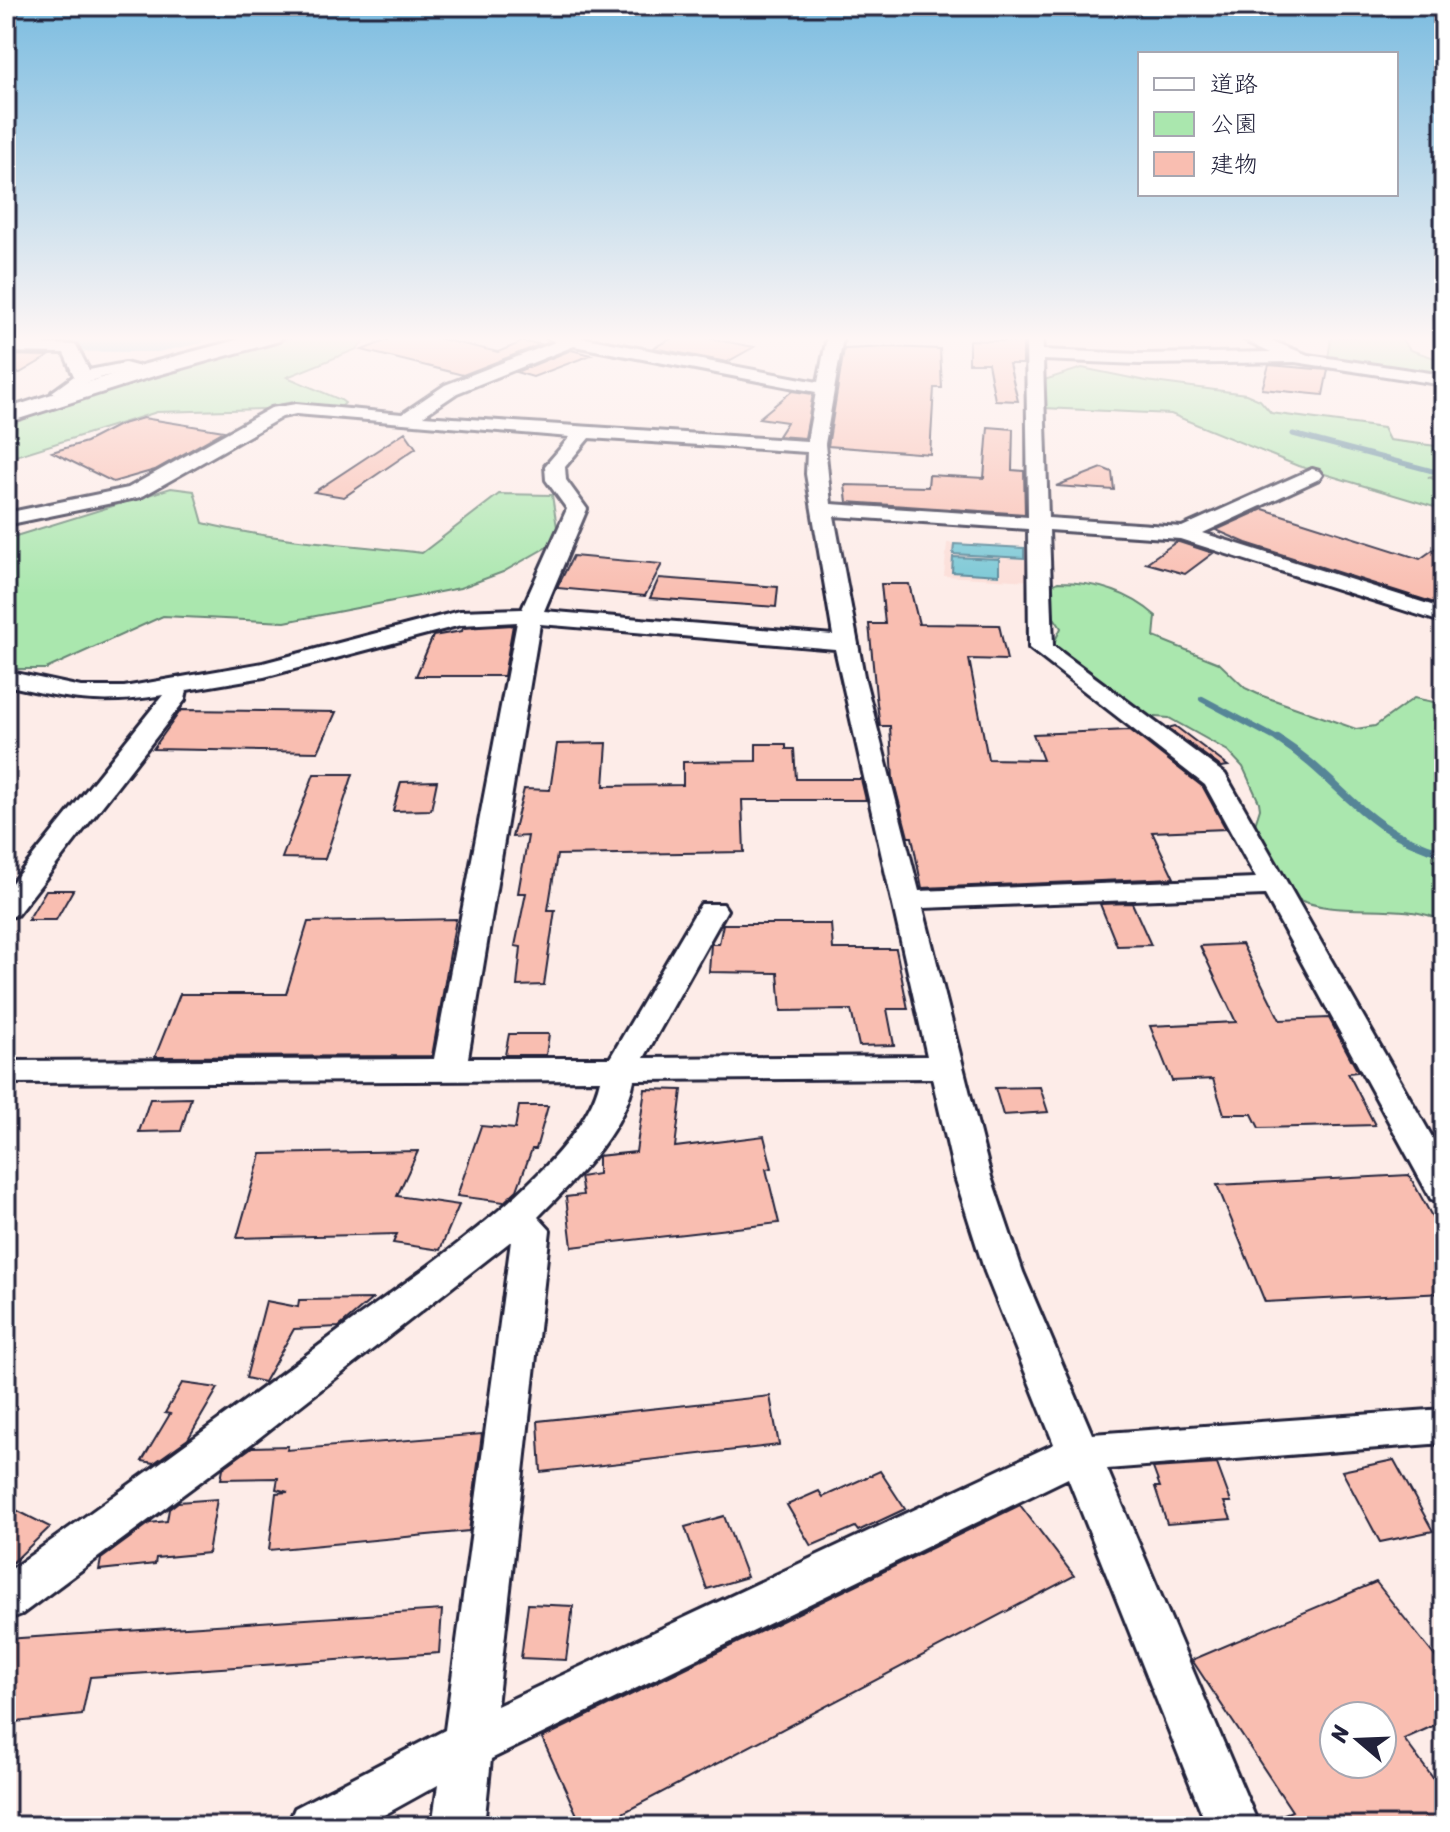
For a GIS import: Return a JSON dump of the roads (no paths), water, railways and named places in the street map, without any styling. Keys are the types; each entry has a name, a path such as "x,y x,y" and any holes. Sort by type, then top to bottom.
{"street":[{"path":"6,519 134,493 258,422"},
{"path":"442,422 816,447"},
{"path":"820,422 816,447 822,509 845,643 947,1067 993,1242 1233,1826"},
{"path":"1036,422 1041,648 1216,780 1444,1190"},
{"path":"449,1070 530,616 577,509 556,480 555,466 584,432"},
{"path":"1185,533 1312,475"},
{"path":"822,509 1185,533 1444,616"},
{"path":"9,681 102,695 174,686 297,662 460,618 530,616 845,643"},
{"path":"6,909 176,695 174,686"},
{"path":"906,900 1275,886"},
{"path":"6,1599 240,1429 513,1219 576,1151 618,1086 627,1058 712,910"},
{"path":"6,1072 947,1067"},
{"path":"458,1826 531,1230 513,1219"},
{"path":"313,1826 403,1776 1078,1453 1444,1426"}],"water":[{"path":"954,544 1024,548 1024,558 953,554"},
{"path":"953,557 999,559 999,575 952,572"}],"waterway":[{"path":"1293,434 1444,474"},
{"path":"1202,699 1280,741"},
{"path":"1280,741 1372,818 1415,843 1444,853"}]}
